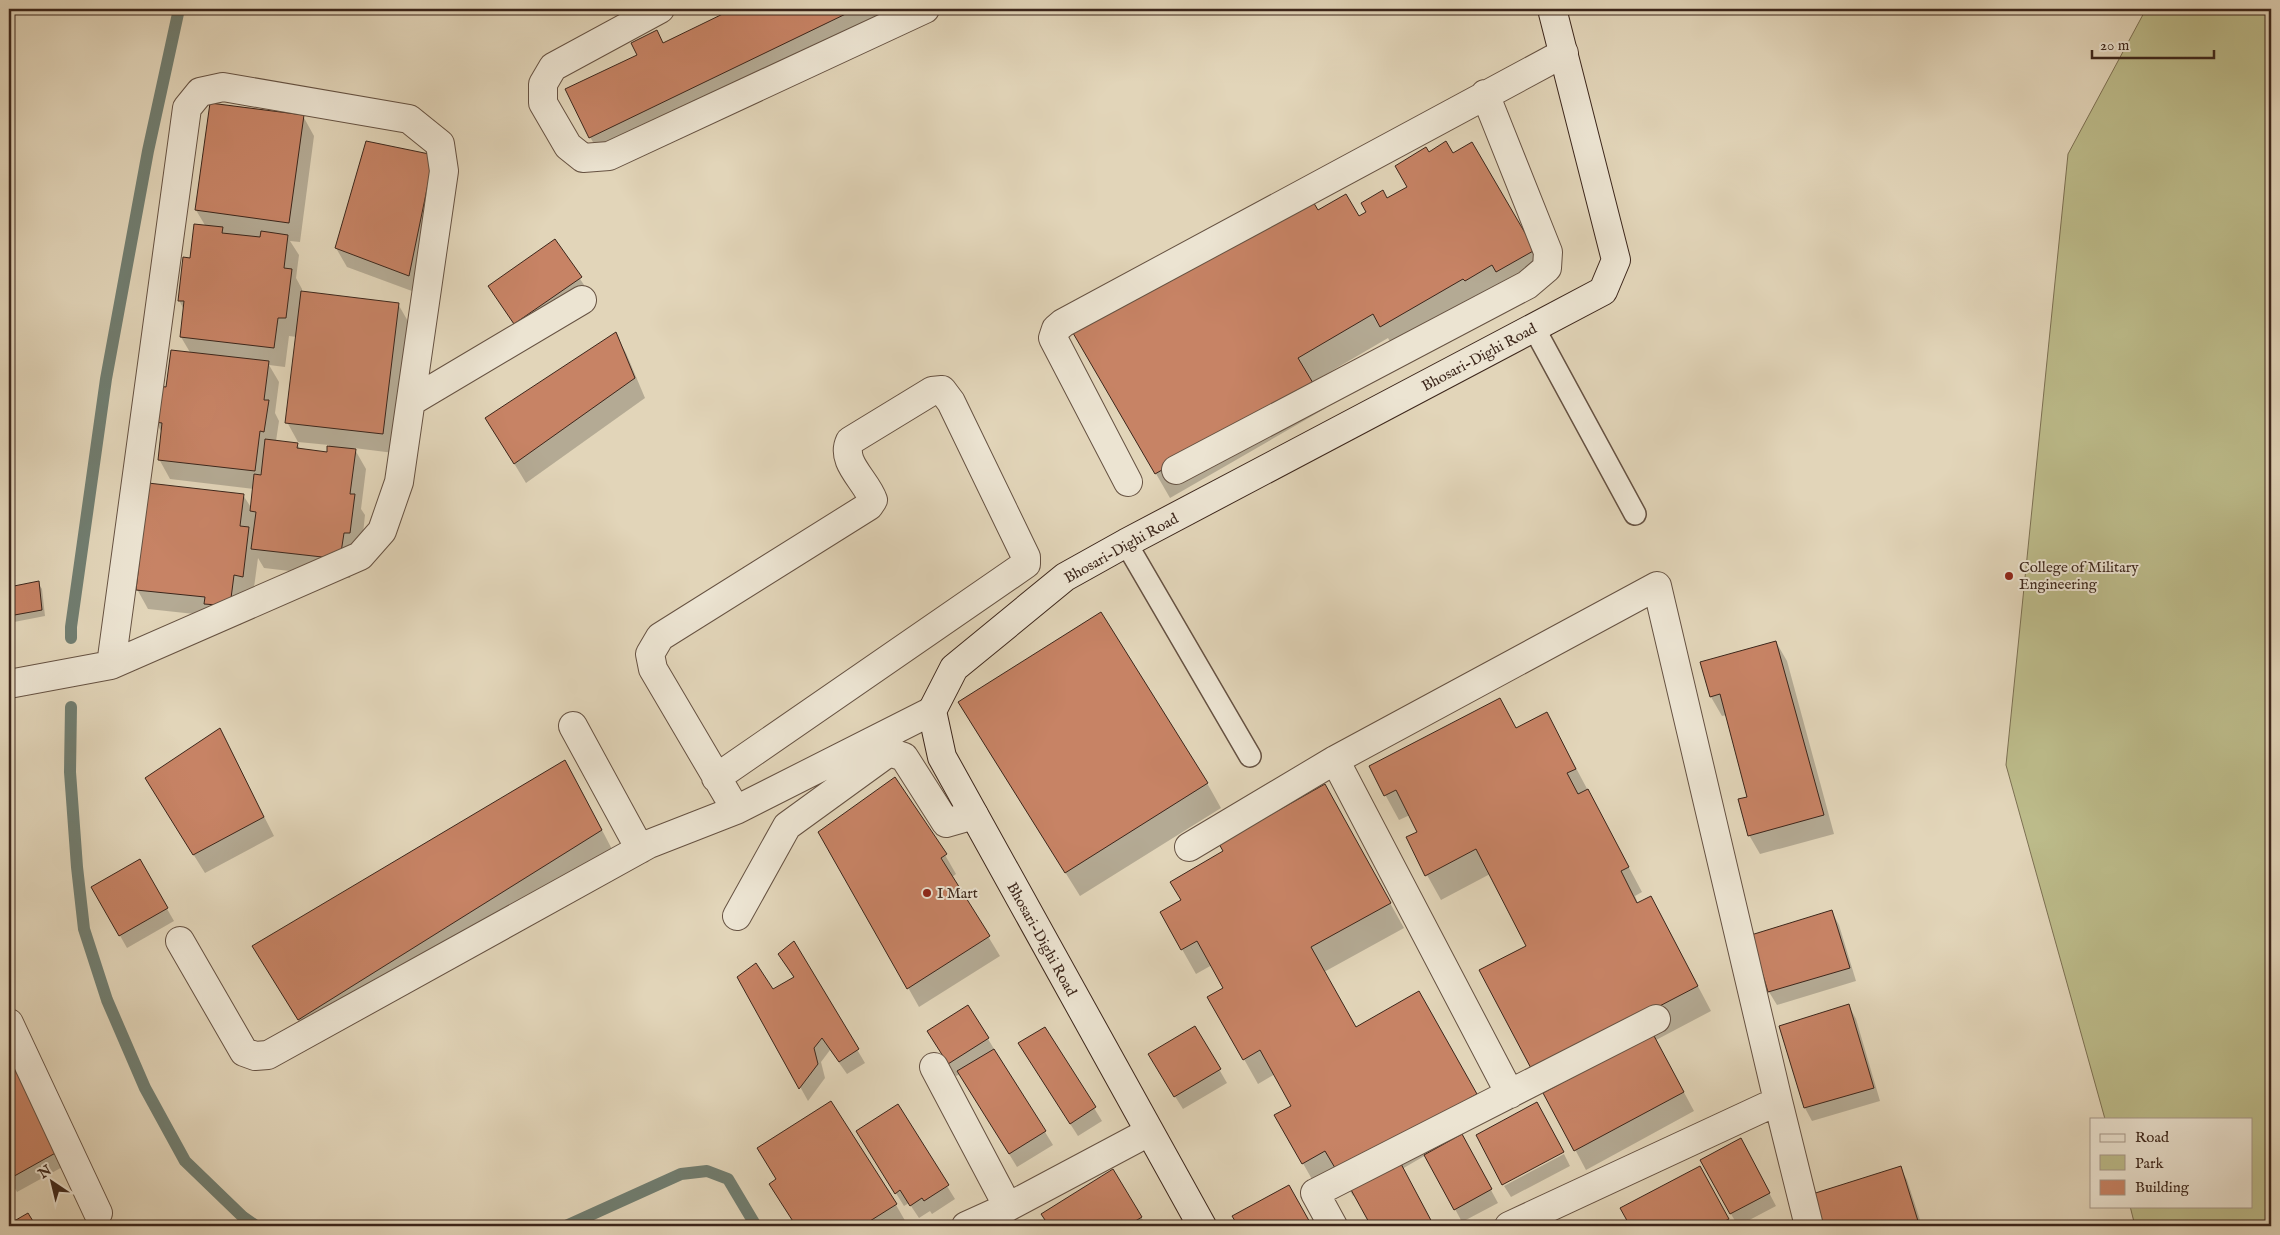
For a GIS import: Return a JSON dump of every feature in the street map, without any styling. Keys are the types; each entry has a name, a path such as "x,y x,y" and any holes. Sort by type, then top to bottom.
{"street":[{"path":"660,9 553,67 543,84 543,103 568,146 584,158 609,156 924,9"},
{"name":"Bhosari-Dighi Road","path":"1202,1226 942,757 932,711 954,668 1065,577 1603,291 1616,260 1552,9"},
{"path":"1128,482 1053,338 1056,330 1072,319 1485,94 1564,53"},
{"path":"9,684 111,665 360,556 382,531 399,482 444,171 440,144 409,119 223,87 200,92 187,108 111,665"},
{"path":"1176,470 1527,285 1547,268 1548,252 1485,94"},
{"path":"412,401 582,300"},
{"path":"716,778 1026,564 1026,557 968,436 951,402 942,390 932,391 850,440 845,449 847,457 870,491 873,500 869,506 660,637 650,654 653,669 716,778 736,810"},
{"path":"1190,847 1335,760 1657,586 1809,1226"},
{"path":"180,941 244,1052 255,1056 268,1054 657,840 736,810 932,711"},
{"path":"573,726 640,849"},
{"path":"737,916 787,826 888,752 904,756 946,823 974,816"},
{"path":"1335,760 1510,1094"},
{"path":"1333,1226 1315,1193 1656,1019"},
{"path":"9,1023 98,1213"},
{"path":"934,1067 1008,1207"},
{"path":"1509,1226 1778,1101"},
{"path":"966,1226 1008,1207 1149,1132"}],"lane":[{"path":"1534,328 1635,514"},
{"path":"1126,543 1250,756"}],"green space":[{"path":"2146,9 2271,9 2271,1226 2135,1226 2130,1208 2252,1208 2252,1118 2105,1118 2006,765 2068,154"}],"building":[{"path":"733,9 856,9 589,138 565,89 637,55 631,43 657,30 663,43"},
{"path":"210,103 304,115 289,223 195,210"},
{"path":"366,141 434,155 409,276 335,248"},
{"path":"1446,141 1453,153 1472,142 1535,250 1496,272 1492,265 1465,281 1463,279 1380,327 1373,314 1298,358 1313,383 1155,474 1073,333 1309,195 1318,210 1346,194 1359,216 1366,212 1361,203 1383,190 1387,198 1407,187 1395,166 1426,147 1429,152"},
{"path":"194,224 223,227 222,233 260,237 261,231 288,235 284,268 292,269 286,318 278,318 274,348 180,337 184,301 178,301 183,257 190,258"},
{"path":"555,239 582,277 514,324 488,286"},
{"path":"301,291 399,303 383,434 285,423"},
{"path":"616,332 635,378 514,464 485,418"},
{"path":"171,350 269,361 264,400 269,400 264,432 260,431 255,471 158,460 162,423 155,422 159,386 166,387"},
{"path":"265,439 298,443 297,448 327,452 327,446 356,449 350,494 355,494 350,533 344,533 340,559 251,549 256,512 250,511 254,474 261,475"},
{"path":"148,483 244,494 240,526 249,527 243,577 234,575 230,606 204,604 205,597 136,590"},
{"path":"39,581 42,610 9,616 9,587"},
{"path":"1101,612 1208,783 1065,873 958,702"},
{"path":"1776,641 1824,815 1748,836 1738,799 1747,797 1720,694 1710,697 1700,662"},
{"path":"1500,698 1516,728 1547,712 1576,769 1567,773 1578,794 1588,789 1629,867 1621,871 1637,903 1651,896 1698,986 1533,1072 1479,970 1526,946 1476,849 1425,876 1406,837 1417,832 1396,790 1384,796 1369,766"},
{"path":"220,728 264,817 193,855 145,778"},
{"path":"565,760 602,830 298,1020 252,946"},
{"path":"895,777 947,854 941,858 990,936 907,989 818,832"},
{"path":"1325,784 1391,903 1311,947 1356,1027 1419,991 1477,1094 1338,1173 1325,1151 1302,1164 1274,1115 1291,1106 1260,1050 1243,1060 1207,997 1223,988 1197,941 1181,950 1160,912 1181,900 1170,882 1223,851 1219,844"},
{"path":"140,859 168,908 119,936 91,887"},
{"path":"1832,910 1850,968 1768,992 1751,935"},
{"path":"794,941 859,1049 839,1062 822,1038 814,1048 818,1064 799,1089 737,977 756,963 773,989 794,977 778,954"},
{"path":"1849,1004 1874,1088 1804,1108 1779,1026"},
{"path":"968,1005 989,1038 948,1064 927,1031"},
{"path":"1195,1026 1221,1069 1174,1097 1148,1054"},
{"path":"1045,1027 1096,1107 1070,1124 1018,1043"},
{"path":"1653,1034 1684,1092 1574,1151 1543,1093"},
{"path":"994,1049 1046,1131 1009,1154 957,1071"},
{"path":"9,1059 59,1151 9,1179"},
{"path":"831,1101 897,1204 862,1226 806,1226 803,1223 796,1226 769,1184 776,1179 757,1148"},
{"path":"1537,1102 1564,1152 1502,1185 1476,1135"},
{"path":"898,1104 949,1185 924,1201 922,1198 910,1206 900,1190 895,1194 856,1131"},
{"path":"1462,1134 1492,1189 1454,1210 1424,1155"},
{"path":"1741,1138 1770,1193 1730,1214 1700,1160"},
{"path":"1400,1162 1434,1226 1371,1226 1350,1188"},
{"path":"1700,1166 1729,1219 1715,1226 1630,1226 1620,1208"},
{"path":"1901,1166 1918,1221 1903,1226 1815,1226 1806,1196"},
{"path":"1113,1169 1142,1217 1127,1226 1049,1226 1041,1214"},
{"path":"1289,1185 1312,1226 1238,1226 1232,1216"},
{"path":"28,1213 36,1226 9,1226 9,1224"}],"waterway":[{"path":"71,638 106,379 148,151 179,9"},
{"path":"71,707 70,772 84,929 107,1000 145,1088 185,1161 243,1217 256,1226"},
{"path":"566,1226 681,1174 707,1171 728,1179 756,1226"}],"place":[{"name":"College of Military Engineering","path":"2009,576"},
{"name":"I Mart","path":"927,893"}]}
